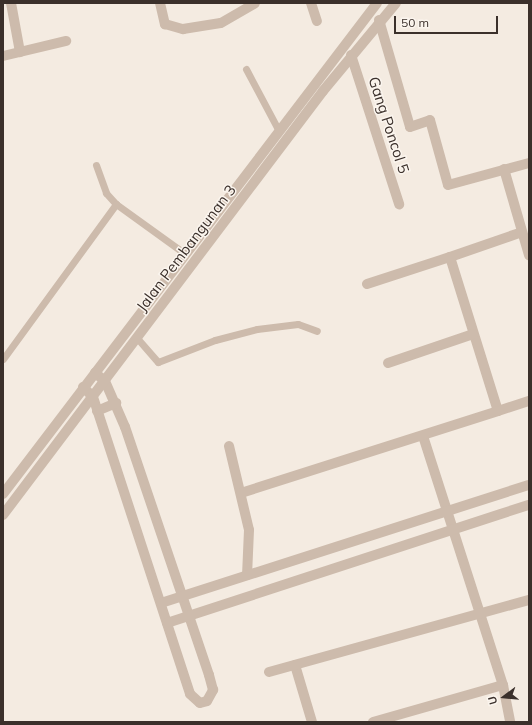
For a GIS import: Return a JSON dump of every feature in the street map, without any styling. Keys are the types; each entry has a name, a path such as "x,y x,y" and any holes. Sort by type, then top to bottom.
{"street":[{"path":"11,3 20,52"},
{"path":"160,3 165,24 183,29 221,23 255,3"},
{"path":"311,3 317,21"},
{"name":"Jalan Pembangunan 3","path":"3,515 105,382 168,296 319,88 377,3"},
{"name":"Jalan Pembangunan 3","path":"3,494 158,288 280,131 351,55 379,20 396,3"},
{"path":"379,20 410,127 430,120 448,185 529,163"},
{"path":"3,56 66,41"},
{"name":"Gang Poncol 5","path":"351,55 399,204"},
{"path":"504,169 529,255"},
{"path":"367,284 522,232"},
{"path":"450,257 498,411"},
{"path":"158,288 168,296"},
{"path":"388,363 473,334"},
{"path":"83,387 93,397 190,694 200,703 207,701 212,690 190,616 182,597 116,403 105,382 95,373"},
{"path":"241,493 529,401"},
{"path":"97,411 116,403"},
{"path":"422,436 503,686 510,722"},
{"path":"229,446 249,530 247,575"},
{"path":"161,603 446,513 529,485"},
{"path":"167,623 529,506"},
{"path":"269,672 529,600"},
{"path":"295,665 312,722"},
{"path":"373,722 503,686"}],"lane":[{"path":"246,69 280,131"},
{"path":"96,165 106,193 116,204 143,220 184,254"},
{"path":"3,359 116,204"},
{"path":"137,338 158,362 216,340 257,329 298,324 316,331"}]}
